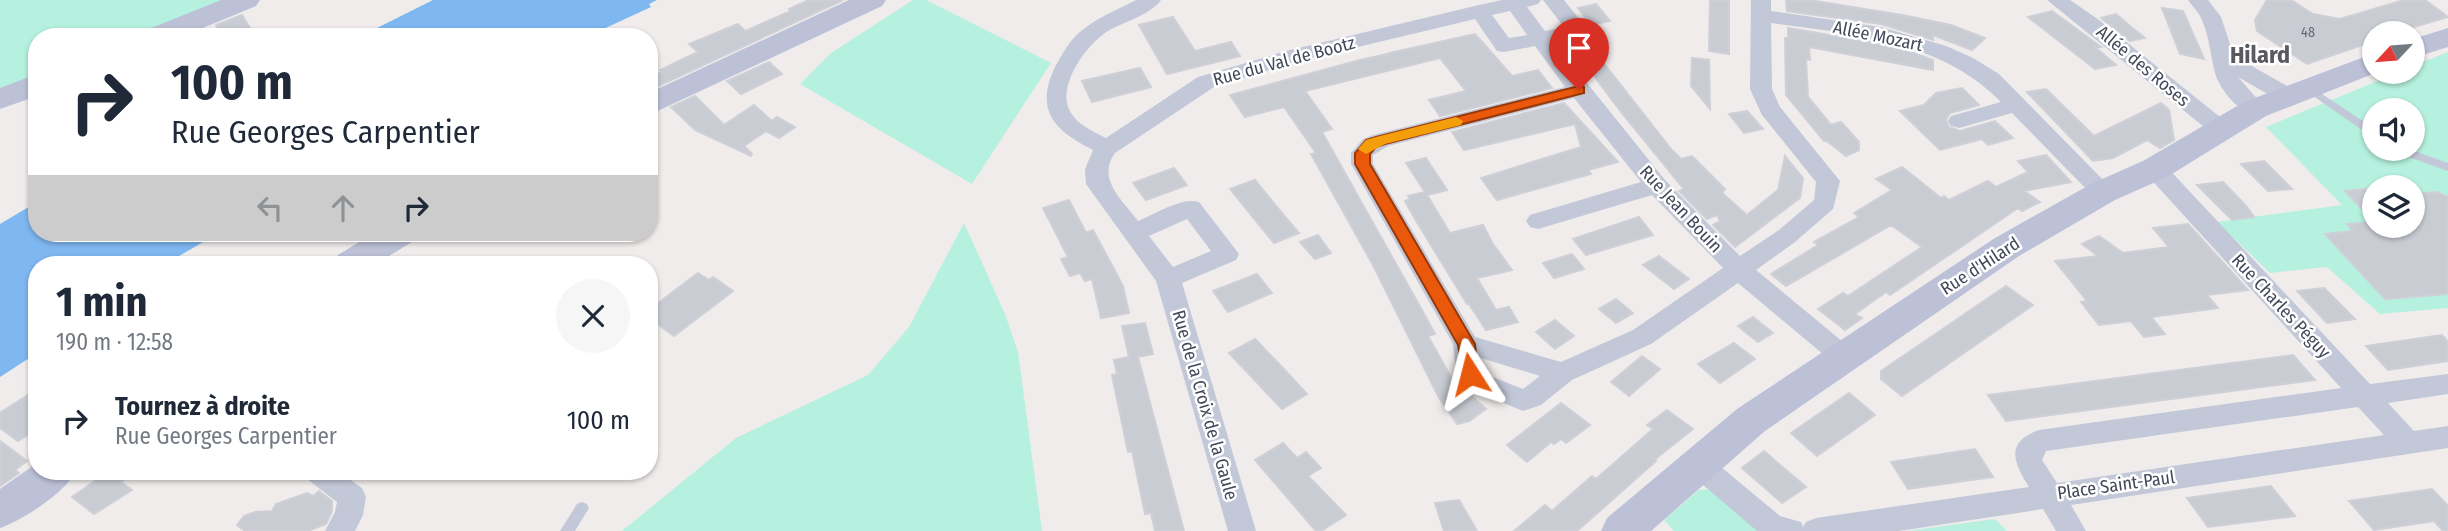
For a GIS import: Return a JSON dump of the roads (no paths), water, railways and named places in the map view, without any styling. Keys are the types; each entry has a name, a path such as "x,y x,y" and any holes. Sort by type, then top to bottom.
{"street":[{"path":"176,28 246,0"},
{"path":"658,102 872,0"},
{"path":"1107,148 1075,132 1058,113 1055,100 1060,78 1073,54 1090,34 1151,0"},
{"path":"1479,11 1504,46 1577,30 1553,0"},
{"path":"2198,0 2210,17 2225,60 2227,76 2240,95 2282,97"},
{"name":"Rue du Val de Bootz","path":"1107,148 1206,82 1286,58 1519,1"},
{"name":"Rue Jean Bouin","path":"1519,1 1540,38 1657,186 1739,270 1845,358"},
{"name":"Allée des Roses","path":"2060,1 2222,130"},
{"path":"1579,90 1381,140 1371,144 1362,153 1363,164 1466,344 1470,374 1476,381 1523,400 1532,397 1563,373 1642,337 1739,270 1815,214 1825,203 1828,181 1770,110 1761,89 1761,8"},
{"name":"Allée Mozart","path":"1761,8 1906,39 1941,50 1972,65 1992,79 2103,192"},
{"path":"2426,45 2448,37"},
{"path":"2225,60 2282,97"},
{"name":"Rue d'Hilard","path":"1622,531 1751,420 2007,247 2103,192 2155,169 2282,97 2362,67"},
{"path":"0,100 28,88"},
{"path":"1959,121 2017,105"},
{"name":"Rue de la Croix de la Gaule","path":"1107,148 1098,159 1094,172 1098,184 1168,279 1242,531"},
{"name":"Rue Charles Péguy","path":"2155,169 2408,443"},
{"path":"1538,221 1657,186"},
{"path":"1135,232 1191,208 1227,254 1168,279"},
{"path":"363,256 385,242"},
{"path":"1466,344 1563,373"},
{"name":"Place Saint-Paul","path":"2448,384 2039,441 2030,449 2028,462 2048,495 2448,437"},
{"path":"1699,465 1772,526 1791,531"},
{"path":"0,511 43,480"},
{"path":"329,480 352,497 349,515 339,531"},
{"path":"1816,531 2048,495 2072,531"}],"lane":[{"path":"2282,97 2362,130"},
{"path":"2425,159 2448,167"},
{"path":"567,531 582,508"}],"water":[{"path":"433,0 657,0 649,4 651,7 606,28 377,28"},
{"path":"28,207 28,242 203,242 179,256 28,256 28,359 0,377 0,224"}],"district":[{"name":"Hilard","path":"2260,55"}]}
